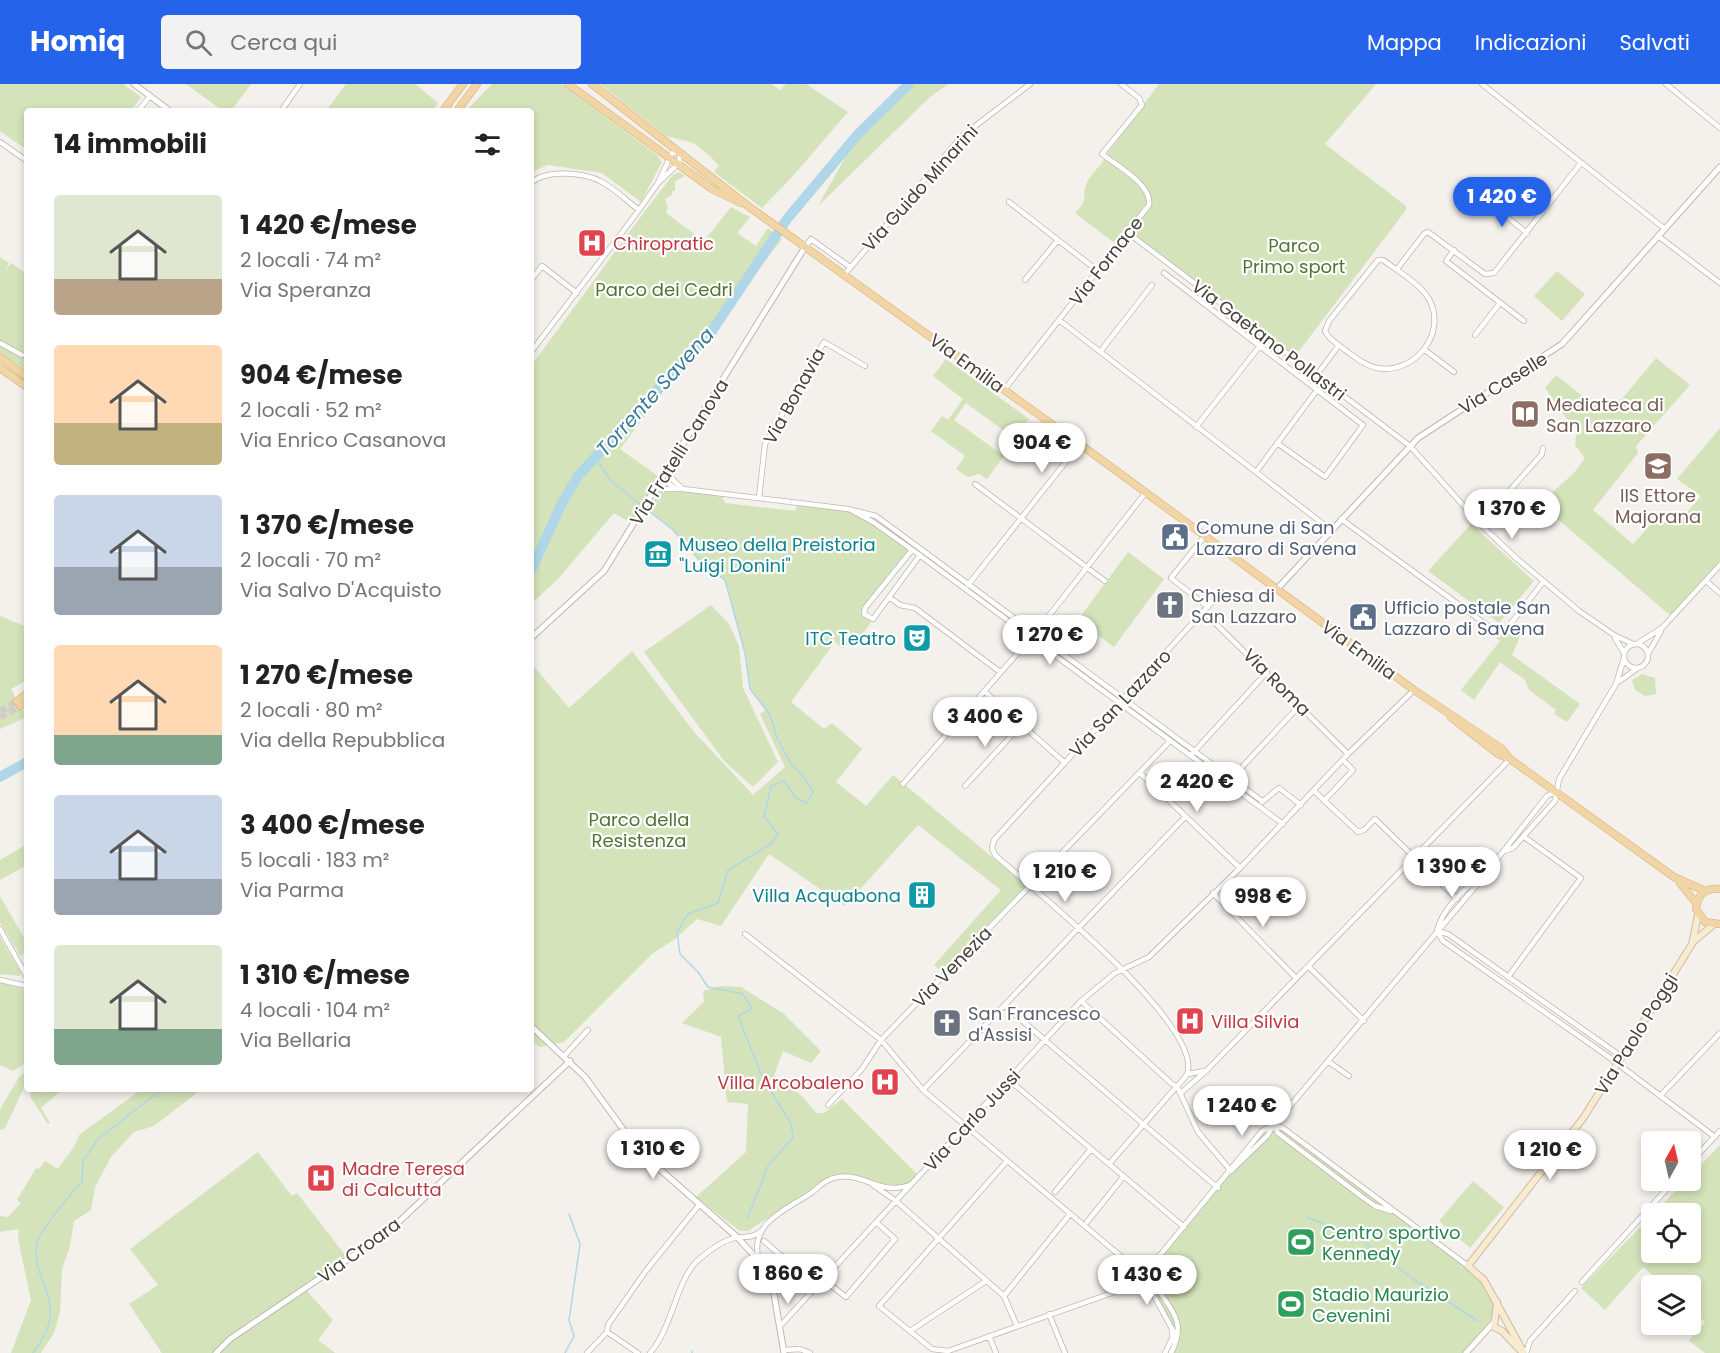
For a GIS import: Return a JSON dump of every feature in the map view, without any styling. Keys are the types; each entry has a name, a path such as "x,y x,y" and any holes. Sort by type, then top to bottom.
{"main road":[{"path":"444,108 463,84"},
{"path":"459,108 477,84"},
{"path":"568,84 723,196 748,206"},
{"path":"592,84 748,206"},
{"name":"Via Emilia","path":"748,206 1080,444 1414,690 1502,749 1510,759 1674,877 1705,891"},
{"path":"0,357 24,375"},
{"path":"0,368 24,385"},
{"name":"Via Emilia","path":"1674,877 1696,903"},
{"path":"1717,925 1705,922 1698,915 1696,903 1705,891 1718,888"},
{"name":"Via Paolo Poggi","path":"1468,1266 1573,1132 1692,944 1698,915"},
{"name":"Via Paolo Poggi","path":"1692,944 1717,925"},
{"path":"1468,1266 1484,1280 1524,1353"},
{"path":"1497,1301 1495,1320 1499,1330 1524,1353"},
{"path":"1495,1320 1507,1321"},
{"path":"1499,1330 1507,1321"}],"street":[{"path":"134,84 166,108"},
{"path":"283,108 300,84"},
{"name":"Via Guido Minarini","path":"844,275 961,137 1030,84"},
{"name":"Via Fornace","path":"1004,390 1147,209 1148,195 1144,188 1102,154 1141,108 1142,101 1129,86 1121,84"},
{"path":"1482,84 1665,229"},
{"path":"1666,84 1720,128"},
{"path":"140,108 150,96"},
{"path":"0,142 24,160"},
{"path":"534,348 658,183 678,164 680,153 674,153 669,157 658,183"},
{"path":"1396,269 1426,232 1432,233 1490,275 1497,270 1581,163"},
{"name":"Via Caselle","path":"1277,589 1410,446 1439,422 1557,349 1720,167"},
{"path":"534,181 548,173 592,178 608,185 639,210"},
{"path":"1009,202 1098,272"},
{"path":"1492,205 1527,233"},
{"name":"Via Gaetano Pollastri","path":"1128,233 1410,446 1480,524 1544,581 1579,611 1614,635 1636,644"},
{"path":"1658,236 1720,283"},
{"path":"805,247 811,238 850,267"},
{"path":"1025,280 1058,240"},
{"name":"Via Fratelli Canova","path":"534,635 604,571 805,247"},
{"path":"1454,250 1446,261 1524,321"},
{"path":"1383,260 1396,269 1419,287 1431,305 1434,324 1425,350 1407,364 1381,368 1364,363 1326,333 1329,321 1376,261 1383,260"},
{"path":"534,276 542,266 577,293"},
{"path":"1164,273 1363,425 1325,477 1277,443"},
{"path":"1100,352 1152,285"},
{"path":"1475,335 1500,303"},
{"path":"1059,320 1331,530"},
{"path":"1196,427 1266,338"},
{"name":"Via Bonavia","path":"759,498 765,444 824,342 865,366"},
{"path":"0,343 22,355"},
{"path":"1316,376 1339,345"},
{"path":"1425,350 1454,372"},
{"path":"1256,472 1317,390"},
{"path":"965,589 1080,444"},
{"path":"1480,524 1542,454 1543,448"},
{"path":"668,471 673,480 683,489"},
{"path":"662,479 676,489"},
{"path":"975,483 1105,581"},
{"path":"656,489 683,489 848,508 876,516 1125,699 1172,739"},
{"path":"903,784 1036,632 1146,492"},
{"path":"848,508 873,522 917,553 1119,705 1192,753 1283,824"},
{"path":"873,522 876,516"},
{"path":"1341,519 1491,628 1501,630 1510,625 1544,581"},
{"name":"Via Roma","path":"1204,537 1171,578 1206,609 1348,754"},
{"path":"917,553 873,619 864,614 917,553 921,549"},
{"path":"1504,851 1513,848 1552,805 1559,779 1616,684 1627,648 1662,628 1720,565"},
{"path":"1706,581 1720,593"},
{"name":"Via San Lazzaro","path":"1030,887 995,855 992,848 994,840 1221,592"},
{"path":"889,597 900,605 915,608 1000,672"},
{"path":"1616,684 1646,664 1662,628"},
{"path":"1614,635 1630,666 1638,668"},
{"path":"1636,644 1646,647 1649,654"},
{"path":"1192,753 1268,672"},
{"name":"Via Carlo Jussi","path":"780,1326 1081,1001 1097,985 1121,969 1149,957 1240,868 1348,754 1414,690"},
{"path":"984,691 1065,763"},
{"path":"1229,781 1300,705"},
{"path":"965,786 1022,724"},
{"name":"Via Venezia","path":"828,1105 862,1069 880,1040 1172,739"},
{"path":"1182,1092 1510,759"},
{"path":"1324,801 1353,770 1343,760"},
{"path":"1140,773 1240,868"},
{"path":"1229,781 1262,801"},
{"path":"1262,801 1279,788 1301,805"},
{"path":"1314,791 1358,832 1364,830 1375,819 1457,899"},
{"path":"1007,1161 879,1306 932,1349 940,1352 1140,1283 1146,1277 1153,1261 1231,1171 1267,1136 1547,796 1556,791"},
{"path":"1262,801 1263,808"},
{"path":"923,1090 1185,817"},
{"path":"1508,977 1581,878 1523,836"},
{"path":"1481,878 1469,885 1439,920 1437,931 1443,941 1617,1064 1715,1137"},
{"path":"1030,887 1121,969 1180,1037 1188,1074"},
{"path":"1213,893 1296,978"},
{"path":"0,929 24,971"},
{"path":"1437,931 1448,934 1622,1056"},
{"path":"745,934 880,1040 923,1090 1155,1285 1178,1321 1178,1340 1171,1353"},
{"path":"1308,966 1364,1021"},
{"path":"14,982 24,978"},
{"path":"0,980 24,985"},
{"path":"1081,1001 1172,1084 1178,1086 1194,1126 1209,1148 1231,1171"},
{"path":"1005,1006 1044,1042 1218,1188"},
{"path":"534,1029 565,1055 592,1085 639,1150 737,1238 759,1261"},
{"path":"565,1055 588,1030"},
{"path":"1660,1096 1720,1033"},
{"name":"Via Croara","path":"216,1353 230,1339 388,1232 570,1060"},
{"path":"1329,1062 1349,1076"},
{"path":"1109,1164 1188,1074 1206,1070"},
{"path":"1009,1080 1184,1227"},
{"path":"1274,1125 1278,1133 1361,1196 1375,1206 1393,1212 1468,1266"},
{"path":"1701,1152 1720,1131"},
{"path":"1055,1192 1091,1149"},
{"path":"1087,1222 1124,1176"},
{"name":"Via Carlo Jussi","path":"650,1353 661,1339 695,1263 725,1242 752,1237 761,1231 772,1218 834,1177 848,1177 889,1189 913,1184"},
{"name":"Via Carlo Jussi","path":"873,1185 896,1201"},
{"path":"1582,1282 1665,1191"},
{"path":"896,1201 1004,1296 1017,1326"},
{"path":"587,1353 607,1332 608,1325 645,1272 699,1205"},
{"path":"1004,1296 1070,1214"},
{"path":"834,1287 846,1297 894,1239 876,1222"},
{"path":"761,1231 757,1252 759,1261 773,1288 784,1351 800,1349 810,1353"},
{"path":"764,1241 816,1287"},
{"path":"1124,1288 1139,1272"},
{"path":"1146,1277 1178,1340"},
{"path":"910,1331 986,1281"},
{"path":"1524,1353 1530,1341 1575,1291"},
{"path":"1049,1314 1065,1353"},
{"path":"1466,1353 1495,1320"},
{"path":"1165,1353 1172,1339 1172,1326"},
{"path":"1482,1337 1499,1330"},
{"path":"607,1332 613,1333 638,1353"},
{"path":"989,1336 996,1353"},
{"path":"1518,1342 1530,1341"}],"green space":[{"path":"0,84 123,84 141,97 133,108 24,108 24,148 0,131"},
{"path":"186,84 251,84 233,108 219,108"},
{"path":"346,84 415,84 438,103 434,108 328,108"},
{"path":"492,84 561,84 658,156 662,162 641,202 602,173 548,165 534,172 534,108 469,108"},
{"path":"600,84 771,84 780,90 786,84 806,84 848,112 762,208 714,172 719,166 694,143 666,136"},
{"path":"909,84 948,84 930,97 818,206 859,133"},
{"name":"Parco Primo sport","path":"1159,84 1376,84 1325,144 1406,206 1406,210 1293,359 1127,231 1116,244 1075,213 1084,201 1085,187 1089,178"},
{"name":"Parco dei Cedri","path":"679,172 685,176 675,181 675,191 672,191 672,195 665,199 668,208 666,213 704,241 731,207 750,217 737,233 756,246 768,228 782,239 713,328 676,368 696,348 620,449 662,479 631,523 614,513 558,579 534,601 534,362 673,175"},
{"path":"0,257 9,263 4,272 11,263 24,272 24,369 0,352"},
{"path":"1557,271 1585,294 1562,321 1534,296"},
{"path":"1656,358 1690,385 1636,446 1638,453 1593,510 1633,544 1653,522 1679,522 1701,496 1677,479 1720,428 1720,561 1671,616 1547,510 1546,498 1574,473 1585,458 1575,445 1577,428 1566,418 1545,388 1556,375 1594,405 1622,399"},
{"path":"946,359 1029,419 1015,439 966,403 954,420 1004,456 987,479 979,474 968,477 956,469 965,456 931,431 942,416 948,420 963,399 933,376"},
{"name":"Parco della Resistenza","path":"669,489 721,494 725,503 795,511 799,503 848,509 869,519 911,549 860,613 872,621 861,636 858,634 843,649 835,642 791,702 824,729 832,723 862,749 836,782 866,806 893,775 1027,886 941,971 934,965 1001,890 918,825 845,906 769,854 721,926 697,919 675,939 653,953 564,1042 540,1047 534,1042 534,667 569,708 632,651 695,733 753,795 785,767 760,714 766,710 750,689 745,653 725,580 701,562 672,529 647,510 659,493"},
{"path":"1471,524 1534,581 1499,623 1428,571"},
{"path":"1128,552 1164,579 1114,647 1078,620"},
{"path":"711,605 729,624 739,646 743,688 778,762 753,787 725,762 644,652"},
{"path":"0,616 24,626 24,682 11,689 24,710 24,718 0,729"},
{"path":"1519,626 1523,629 1512,655 1580,704 1567,722 1554,714 1556,710 1529,690 1525,680 1500,662 1474,700 1461,690 1500,641 1489,632 1499,633 1512,627 1516,630"},
{"path":"1642,674 1655,678 1656,694 1645,696 1635,690 1632,680"},
{"path":"24,846 24,867 0,880 0,860"},
{"path":"0,896 24,938 24,954 20,956 0,922"},
{"path":"0,937 21,973 20,976 0,974"},
{"path":"0,982 24,989 24,1064 13,1071 0,1065"},
{"path":"721,986 741,987 784,1014 821,1051 811,1063 783,1051 774,1075 802,1096 816,1113 824,1113 842,1099 918,1175 904,1187 894,1187 861,1177 826,1179 748,1231 740,1231 696,1197 746,1152 748,1104 727,1102 721,1037 682,1023 704,1002 703,991"},
{"path":"24,1073 24,1087 5,1128 0,1130 0,1109 19,1077"},
{"path":"30,1092 60,1092 41,1108 50,1123 48,1124 31,1098"},
{"path":"138,1092 198,1092 154,1126 134,1132 111,1157 95,1187 91,1210 74,1221 70,1246 62,1269 60,1312 54,1333 41,1353 11,1353 31,1300 18,1239 19,1229 0,1232 0,1216 8,1217 21,1203 17,1200 36,1168 39,1169 45,1161 58,1169 79,1135"},
{"name":"Centro sportivo Kennedy","path":"1278,1126 1441,1249 1460,1260 1488,1285 1495,1306 1492,1317 1483,1332 1462,1353 1168,1353 1174,1337 1162,1309 1143,1285 1145,1271 1268,1129"},
{"path":"1720,1145 1720,1353 1705,1353 1689,1341 1694,1335 1701,1335 1701,1327 1705,1322 1701,1318 1701,1275 1652,1275 1643,1267 1605,1310 1581,1288 1641,1226 1641,1263 1701,1263 1701,1203 1664,1203 1675,1191 1701,1191 1701,1165"},
{"path":"258,1152 292,1196 297,1193 349,1260 306,1290 333,1320 318,1340 335,1353 162,1353 129,1304 158,1285 130,1249"},
{"path":"1473,1181 1504,1207 1470,1248 1439,1221"}],"waterway":[{"name":"Torrente Savena","path":"534,564 562,503 578,476 712,331 787,219 859,133 909,84"},
{"path":"595,457 610,480 640,504"},
{"path":"646,509 672,529 701,562 725,580 745,653 750,689 770,715 777,738 791,764 802,774 813,792 807,803 796,798 784,781 771,786 764,817 778,834 771,844 728,870 718,903 688,914 677,932 680,954 698,972 708,987 743,994 752,1009 738,1016 761,1074 791,1124 793,1137 768,1166 747,1219"},
{"name":"Torrente Savena","path":"0,777 24,764"},
{"path":"33,1353 45,1335 50,1320 50,1306 36,1257 39,1237 82,1182 83,1161 97,1140 159,1092"},
{"path":"565,1353 574,1336 569,1320 580,1244 569,1214"},
{"path":"1307,1217 1359,1238 1413,1279 1478,1321"}],"tunnel":[{"path":"0,712 17,701"},
{"path":"0,717 20,706"}],"place":[{"name":"Chiropratic","path":"592,243"},
{"name":"Mediateca di San Lazzaro","path":"1525,414"},
{"name":"IIS Ettore Majorana","path":"1658,466"},
{"name":"Comune di San Lazzaro di Savena","path":"1175,537"},
{"name":"Museo della Preistoria \"Luigi Donini\"","path":"658,554"},
{"name":"Chiesa di San Lazzaro","path":"1170,605"},
{"name":"Ufficio postale San Lazzaro di Savena","path":"1363,617"},
{"name":"ITC Teatro","path":"917,638"},
{"name":"Villa Acquabona","path":"922,895"},
{"name":"Villa Silvia","path":"1190,1021"},
{"name":"San Francesco d'Assisi","path":"947,1023"},
{"name":"Villa Arcobaleno","path":"885,1082"},
{"name":"Madre Teresa di Calcutta","path":"321,1178"},
{"name":"Centro sportivo Kennedy","path":"1301,1242"},
{"name":"Stadio Maurizio Cevenini","path":"1291,1304"}]}
